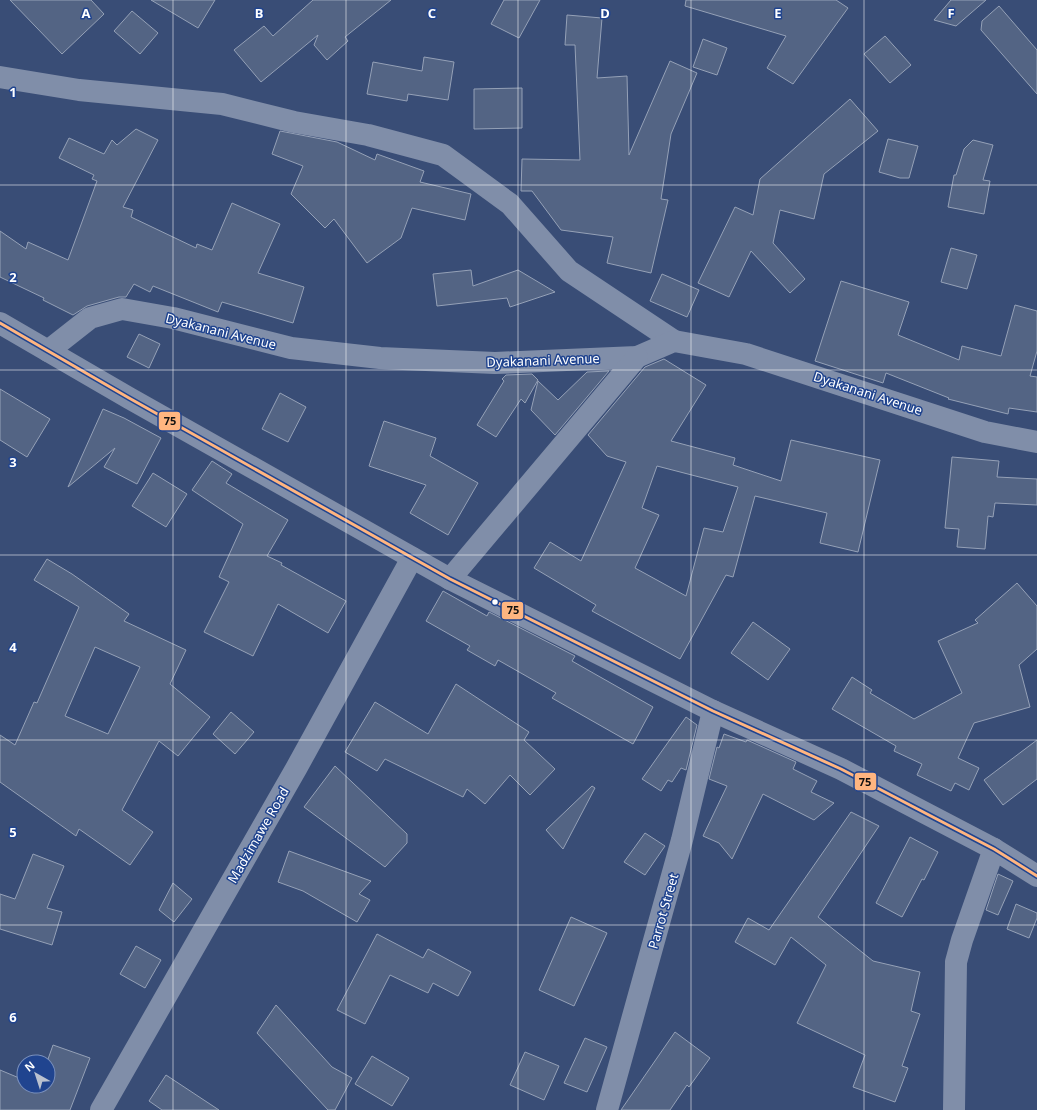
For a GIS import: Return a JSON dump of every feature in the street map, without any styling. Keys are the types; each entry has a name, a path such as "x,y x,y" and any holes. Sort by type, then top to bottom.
{"street":[{"path":"0,77 79,90 222,104 294,122 368,135 443,155 510,204 569,271 674,341"},
{"name":"Dyakanani Avenue","path":"48,351 90,318 122,309 173,318 291,348 380,358 495,363 636,357 674,341 746,354 985,432 1037,442"},
{"path":"0,323 450,580 713,711 841,769 994,849 1037,876"},
{"path":"450,580 636,357"},
{"name":"Madzimawe Road","path":"101,1110 297,767 412,558"},
{"name":"Parrot Street","path":"607,1110 682,840 713,711"},
{"path":"954,1110 956,962 994,849"}],"building":[{"path":"10,0 91,0 104,14 62,54"},
{"path":"151,0 215,0 198,28"},
{"path":"313,0 391,0 345,37 348,41 327,60 314,45 318,35 261,82 234,50 264,26 273,36"},
{"path":"504,0 540,0 519,38 491,24"},
{"path":"686,0 836,0 848,8 793,84 767,68 786,36 685,6"},
{"path":"951,0 986,0 956,26 934,20"},
{"path":"999,6 1037,50 1037,94 981,30 982,21"},
{"path":"132,11 158,33 140,54 114,31"},
{"path":"567,15 602,18 597,78 627,76 629,155 670,61 697,73 671,134 661,199 668,200 651,273 607,263 613,237 561,230 532,191 521,191 522,159 580,160 575,45 565,45"},
{"path":"885,36 911,65 890,83 864,54"},
{"path":"703,39 727,48 717,75 693,67"},
{"path":"424,57 454,62 448,100 408,94 407,101 367,94 373,62 422,71"},
{"path":"522,88 522,128 474,129 474,89"},
{"path":"850,99 878,131 824,174 814,219 780,210 773,243 805,279 790,293 751,251 729,297 698,283 735,207 753,215 760,179"},
{"path":"136,129 158,140 123,207 133,210 131,217 196,248 197,244 212,250 232,203 280,224 258,273 304,287 293,323 222,302 218,312 153,286 150,292 134,284 126,297 119,297 87,306 73,315 43,300 44,298 0,277 0,231 26,249 28,242 68,260 97,181 92,179 94,175 59,158 69,138 104,154 112,140 117,145"},
{"path":"280,131 337,142 375,160 377,154 424,171 420,182 471,194 465,220 412,208 401,238 367,263 334,219 325,228 291,194 303,166 272,154"},
{"path":"888,139 918,146 909,178 900,178 879,172"},
{"path":"973,140 993,145 983,180 990,181 984,214 948,207 954,175 956,175 964,149"},
{"path":"951,248 977,255 967,289 941,282"},
{"path":"471,270 473,286 518,270 555,292 510,307 507,298 437,306 433,274"},
{"path":"662,274 699,290 687,317 650,301"},
{"path":"841,281 909,302 898,335 959,360 962,346 1001,356 1015,305 1037,311 1037,351 1030,376 1037,377 1037,412 1009,408 1008,414 948,399 949,398 886,373 883,383 815,361"},
{"path":"139,334 160,344 149,368 127,357"},
{"path":"664,359 706,385 671,441 735,458 733,465 781,481 791,440 880,460 858,552 820,543 827,513 755,496 733,577 726,575 680,659 592,611 596,605 534,568 550,542 581,561 626,462 607,456 588,435 645,367","holes":["657,466 738,487 723,532 704,528 686,596 635,568 659,515 642,508"]},
{"path":"609,371 555,435 531,410 538,381 558,400 587,372"},
{"path":"532,374 538,380 525,403 521,399 496,437 477,425 504,381 502,379 506,375"},
{"path":"0,389 50,419 27,457 0,440"},
{"path":"280,393 306,407 288,442 262,429"},
{"path":"103,409 124,418 161,438 137,484 104,467 115,448 68,487"},
{"path":"384,421 436,438 430,456 478,483 448,535 410,513 426,485 369,466"},
{"path":"952,457 999,461 997,477 1037,479 1037,505 995,503 993,517 988,516 985,549 957,547 959,529 945,528"},
{"path":"212,461 232,474 226,483 288,520 267,556 282,563 281,565 346,601 328,633 278,604 253,656 204,632 229,582 219,577 243,524 192,490"},
{"path":"153,473 187,494 166,527 132,506"},
{"path":"47,559 72,574 129,614 124,621 186,650 170,684 210,717 178,756 159,741 122,810 153,832 130,865 79,829 76,836 0,782 0,735 15,745 34,702 37,703 79,607 34,580","holes":["95,647 140,667 108,734 65,716"]},
{"path":"1017,583 1037,606 1037,649 1019,665 1030,707 974,723 958,758 979,768 969,790 955,783 951,791 917,775 922,764 894,751 896,746 832,709 852,677 872,690 870,693 914,719 962,693 938,641 978,623 975,620"},
{"path":"443,591 487,616 489,612 575,656 572,661 653,707 633,744 552,698 556,693 498,660 495,666 467,650 470,646 426,621"},
{"path":"753,622 790,649 768,680 731,653"},
{"path":"456,684 529,732 524,740 555,769 530,795 510,775 485,804 467,789 463,797 385,759 377,771 345,752 375,702 428,734"},
{"path":"231,712 254,732 235,754 213,734"},
{"path":"686,717 697,725 686,770 681,768 672,782 668,780 661,791 642,779"},
{"path":"724,734 746,742 747,740 796,762 793,769 817,781 811,792 834,803 814,820 763,794 732,859 719,843 703,836 727,786 709,779 717,747 719,748"},
{"path":"1037,740 1037,779 1003,805 984,780"},
{"path":"335,766 407,834 407,843 385,867 304,807"},
{"path":"592,786 595,788 563,849 546,830"},
{"path":"851,812 879,826 818,917 873,961 920,972 911,1011 920,1014 902,1066 908,1068 895,1102 853,1087 865,1055 797,1023 826,965 791,937 775,965 735,942 748,918 769,930"},
{"path":"645,833 665,846 645,875 624,862"},
{"path":"910,837 938,852 924,880 922,879 902,917 876,903"},
{"path":"289,851 371,881 359,894 370,900 357,922 303,891 278,882"},
{"path":"33,854 64,866 47,908 62,912 52,945 0,929 0,894 15,899"},
{"path":"998,874 1013,881 998,915 986,910"},
{"path":"173,883 192,899 174,922 159,910"},
{"path":"1016,904 1037,913 1037,918 1029,938 1007,929"},
{"path":"571,917 607,933 574,1006 539,990"},
{"path":"377,934 423,958 428,949 471,972 458,996 433,983 428,993 390,975 365,1024 337,1010"},
{"path":"136,946 161,960 145,988 120,974"},
{"path":"276,1005 332,1067 352,1078 335,1110 328,1110 257,1033"},
{"path":"675,1032 710,1058 689,1087 687,1085 670,1110 621,1110"},
{"path":"585,1038 607,1047 587,1092 564,1083"},
{"path":"53,1045 90,1058 70,1110 0,1110 0,1070 16,1077 16,1094 56,1094 56,1054 50,1054"},
{"path":"525,1052 559,1066 544,1100 510,1085"},
{"path":"372,1056 409,1078 392,1106 355,1084"},
{"path":"166,1075 219,1110 162,1110 149,1101"}],"transit line":[{"name":"75","path":"0,323 129,398 450,579 713,711 841,769 994,849 1037,876"}]}
